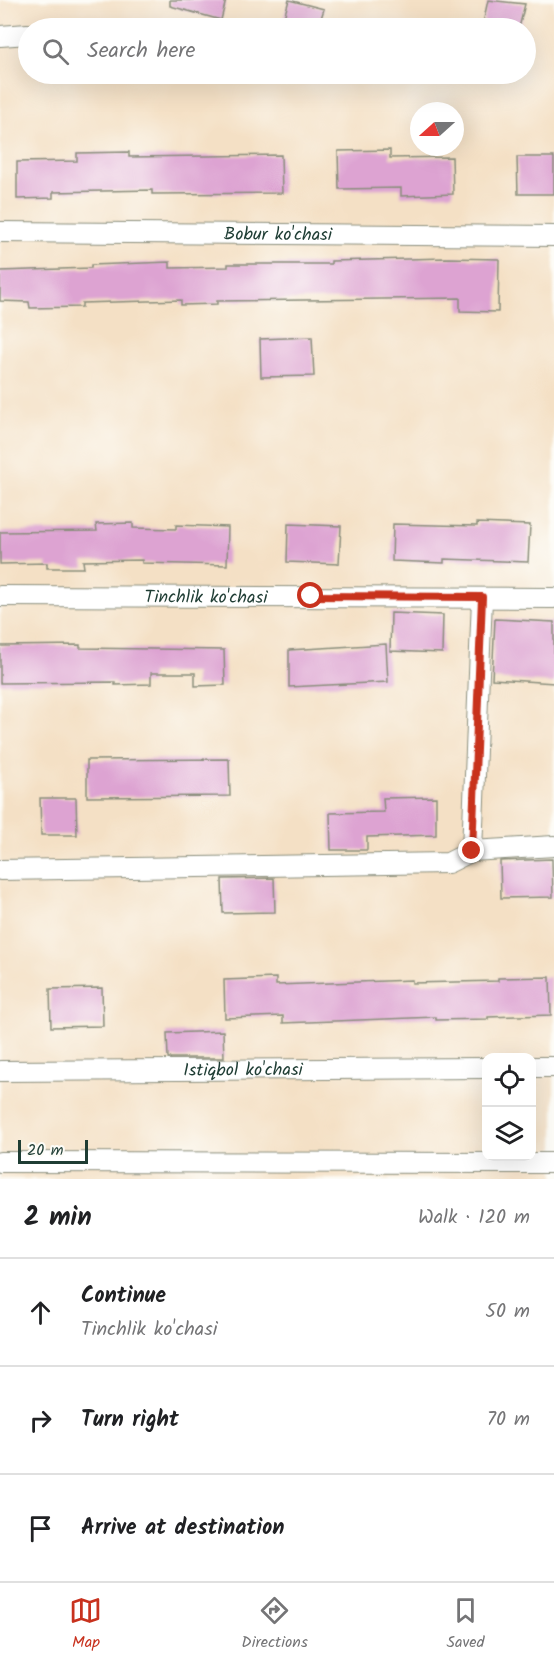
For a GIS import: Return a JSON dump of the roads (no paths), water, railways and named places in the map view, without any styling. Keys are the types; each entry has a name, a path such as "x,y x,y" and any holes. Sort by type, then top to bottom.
{"street":[{"path":"0,36 18,35"},
{"name":"Bobur ko'chasi","path":"0,232 554,236"},
{"name":"Tinchlik ko'chasi","path":"0,596 554,598"},
{"path":"472,851 482,597"},
{"path":"0,870 448,863 472,851 554,846"},
{"path":"536,1067 554,1067"},
{"name":"Istiqbol ko'chasi","path":"0,1071 482,1068"},
{"path":"0,1161 554,1163"}]}
